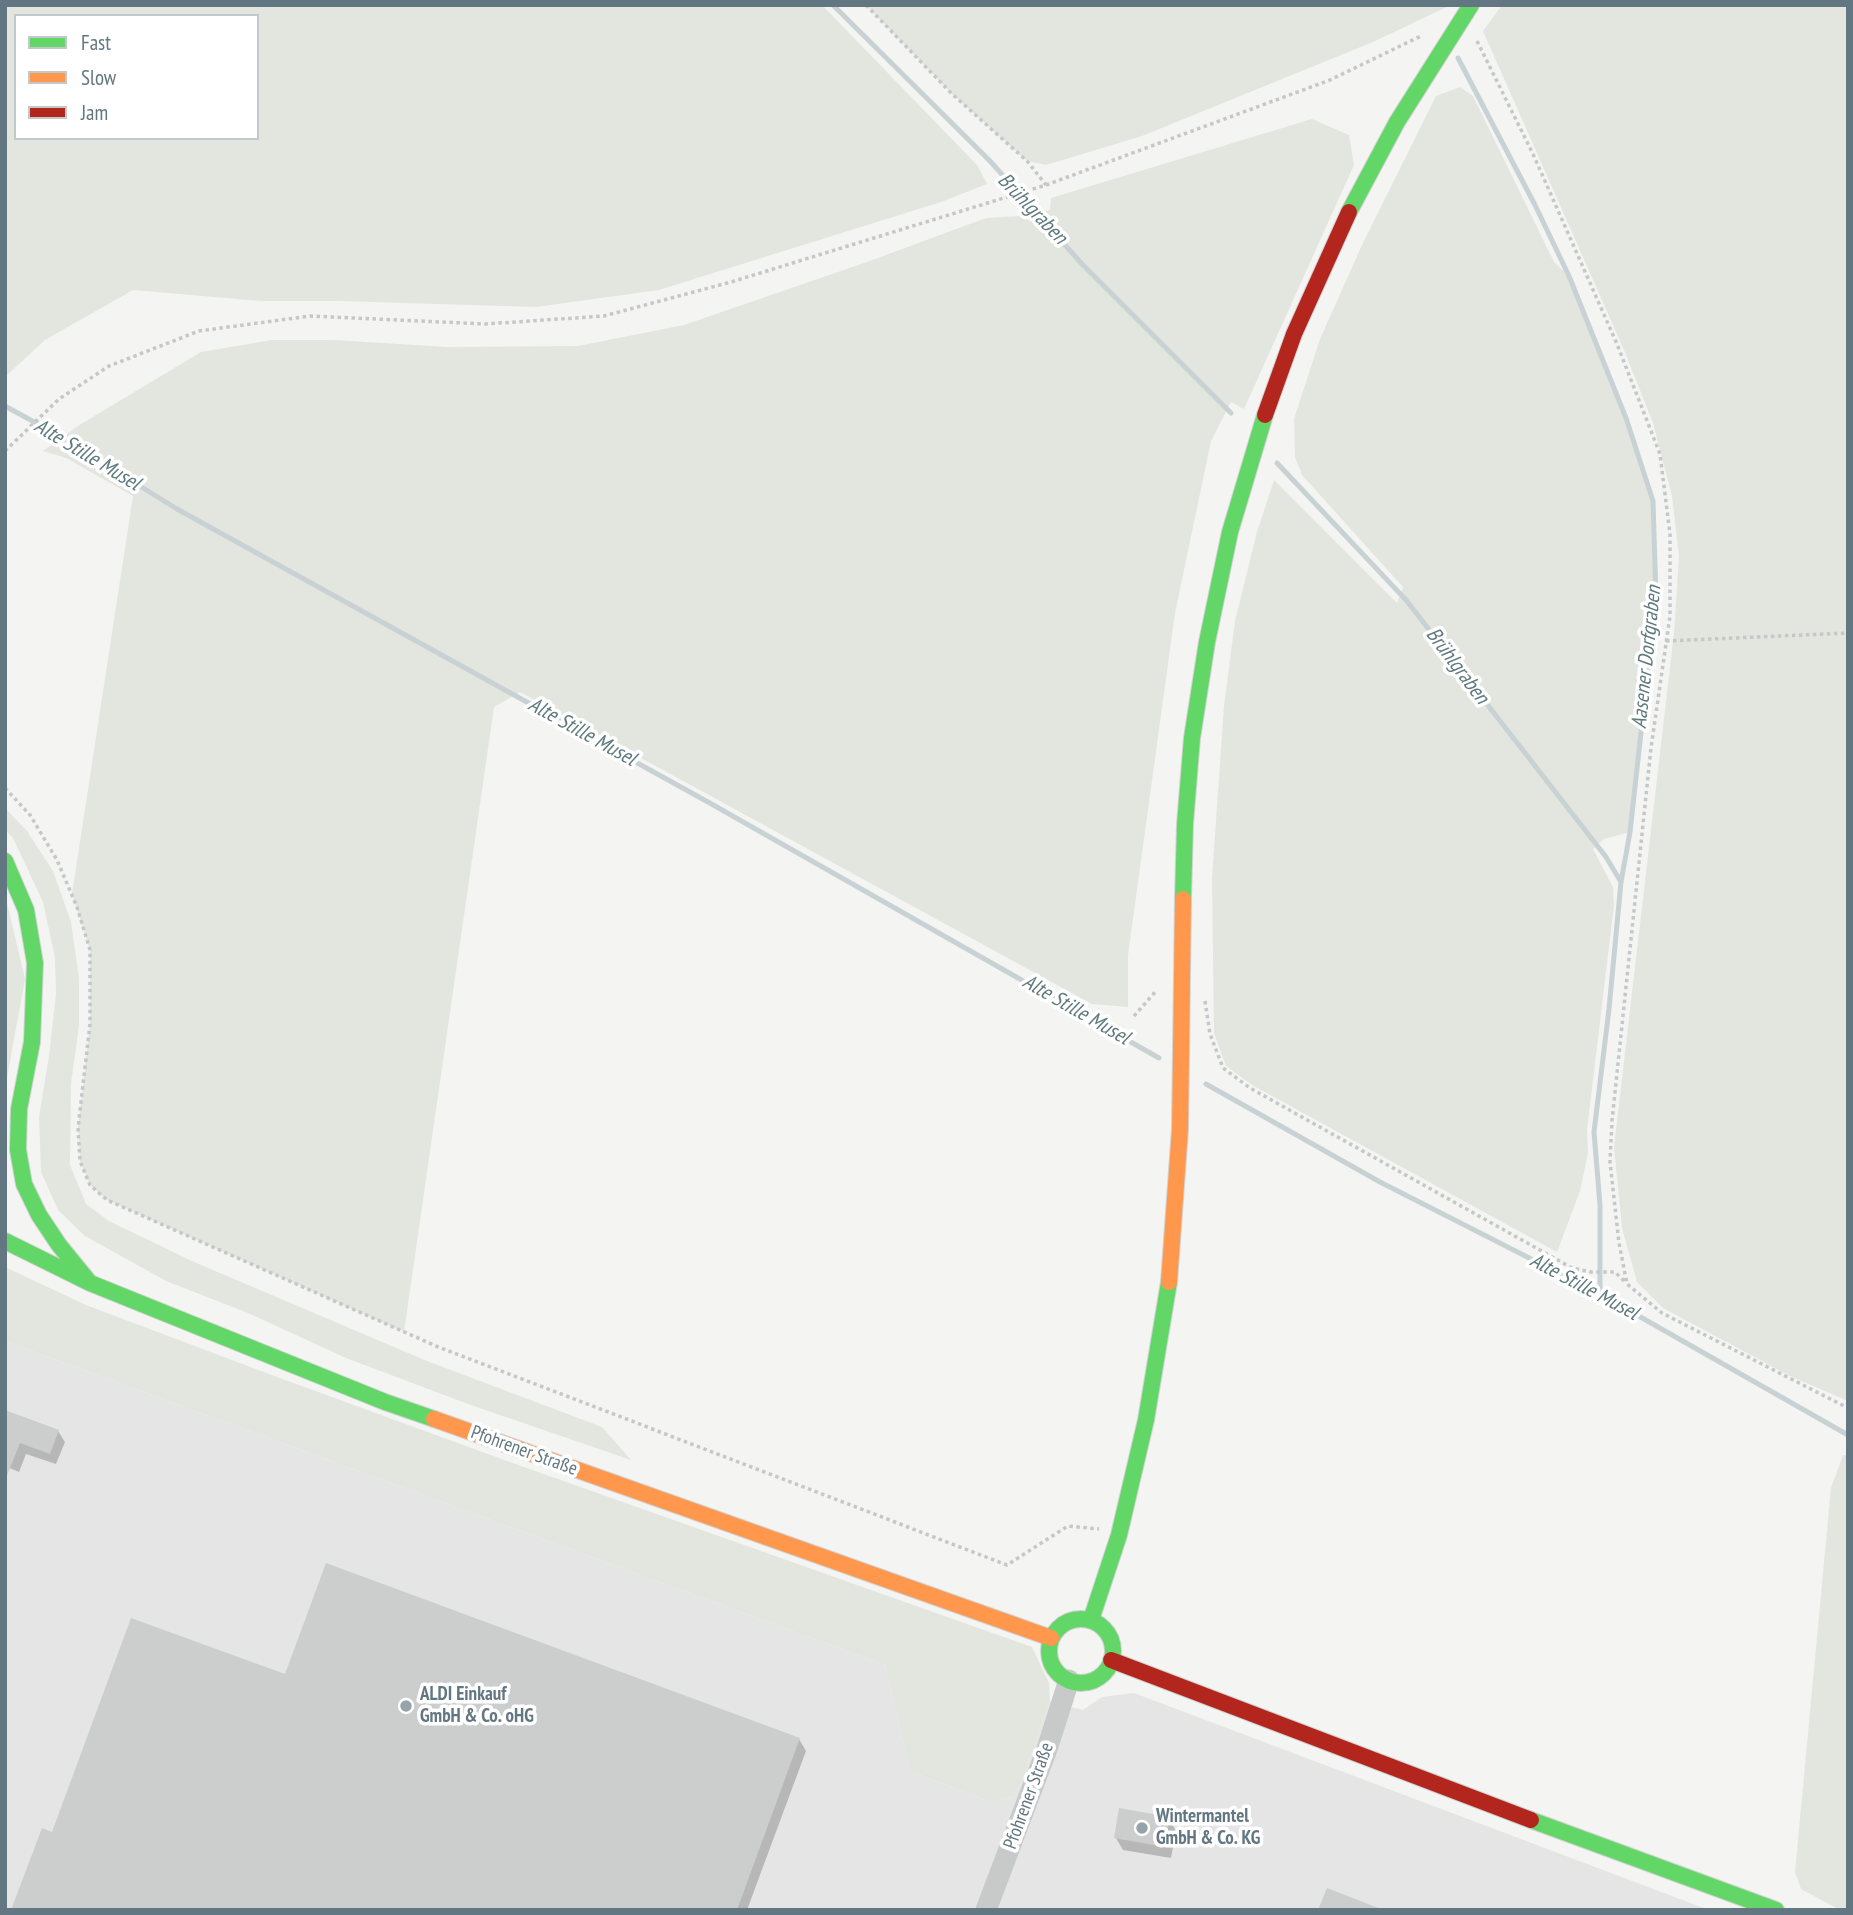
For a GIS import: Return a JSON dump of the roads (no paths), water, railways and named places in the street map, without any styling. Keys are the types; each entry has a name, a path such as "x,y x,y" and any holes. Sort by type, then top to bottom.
{"main road":[{"path":"1091,1620 1119,1535 1146,1420 1170,1288 1180,1129 1180,980 1185,824 1195,724 1230,532 1256,438 1294,334 1345,219 1397,122 1468,10"},
{"path":"5,862 26,910 35,963 32,1042 12,1105 5,1142"},
{"path":"12,1105 24,1184 39,1215 90,1283"},
{"name":"Pfohrener Straße","path":"5,1241 90,1283 384,1402 1051,1638"},
{"path":"1082,1619 1091,1620 1100,1625 1111,1641 1111,1660 1108,1668 1094,1679 1086,1682 1069,1680 1051,1663 1051,1638 1063,1624 1082,1619"},
{"path":"1111,1660 1496,1807 1776,1910"}],"street":[{"name":"Pfohrener Straße","path":"986,1910 1047,1749 1069,1680"}],"waterway":[{"name":"Brühlgraben","path":"833,5 990,161 1082,264 1231,413"},
{"name":"Aasener Dorfgraben","path":"1458,58 1569,276 1626,418 1653,501 1656,597 1594,1132 1600,1205 1600,1294"},
{"name":"Alte Stille Musel","path":"5,406 56,434 177,509 708,802 1159,1058"},
{"name":"Brühlgraben","path":"1277,463 1406,600 1606,857 1621,882"},
{"name":"Alte Stille Musel","path":"1206,1084 1380,1182 1600,1294 1848,1435"}],"place":[{"name":"ALDI Einkauf GmbH & Co. oHG","path":"406,1706"},
{"name":"Wintermantel GmbH & Co. KG","path":"1142,1828"}]}
